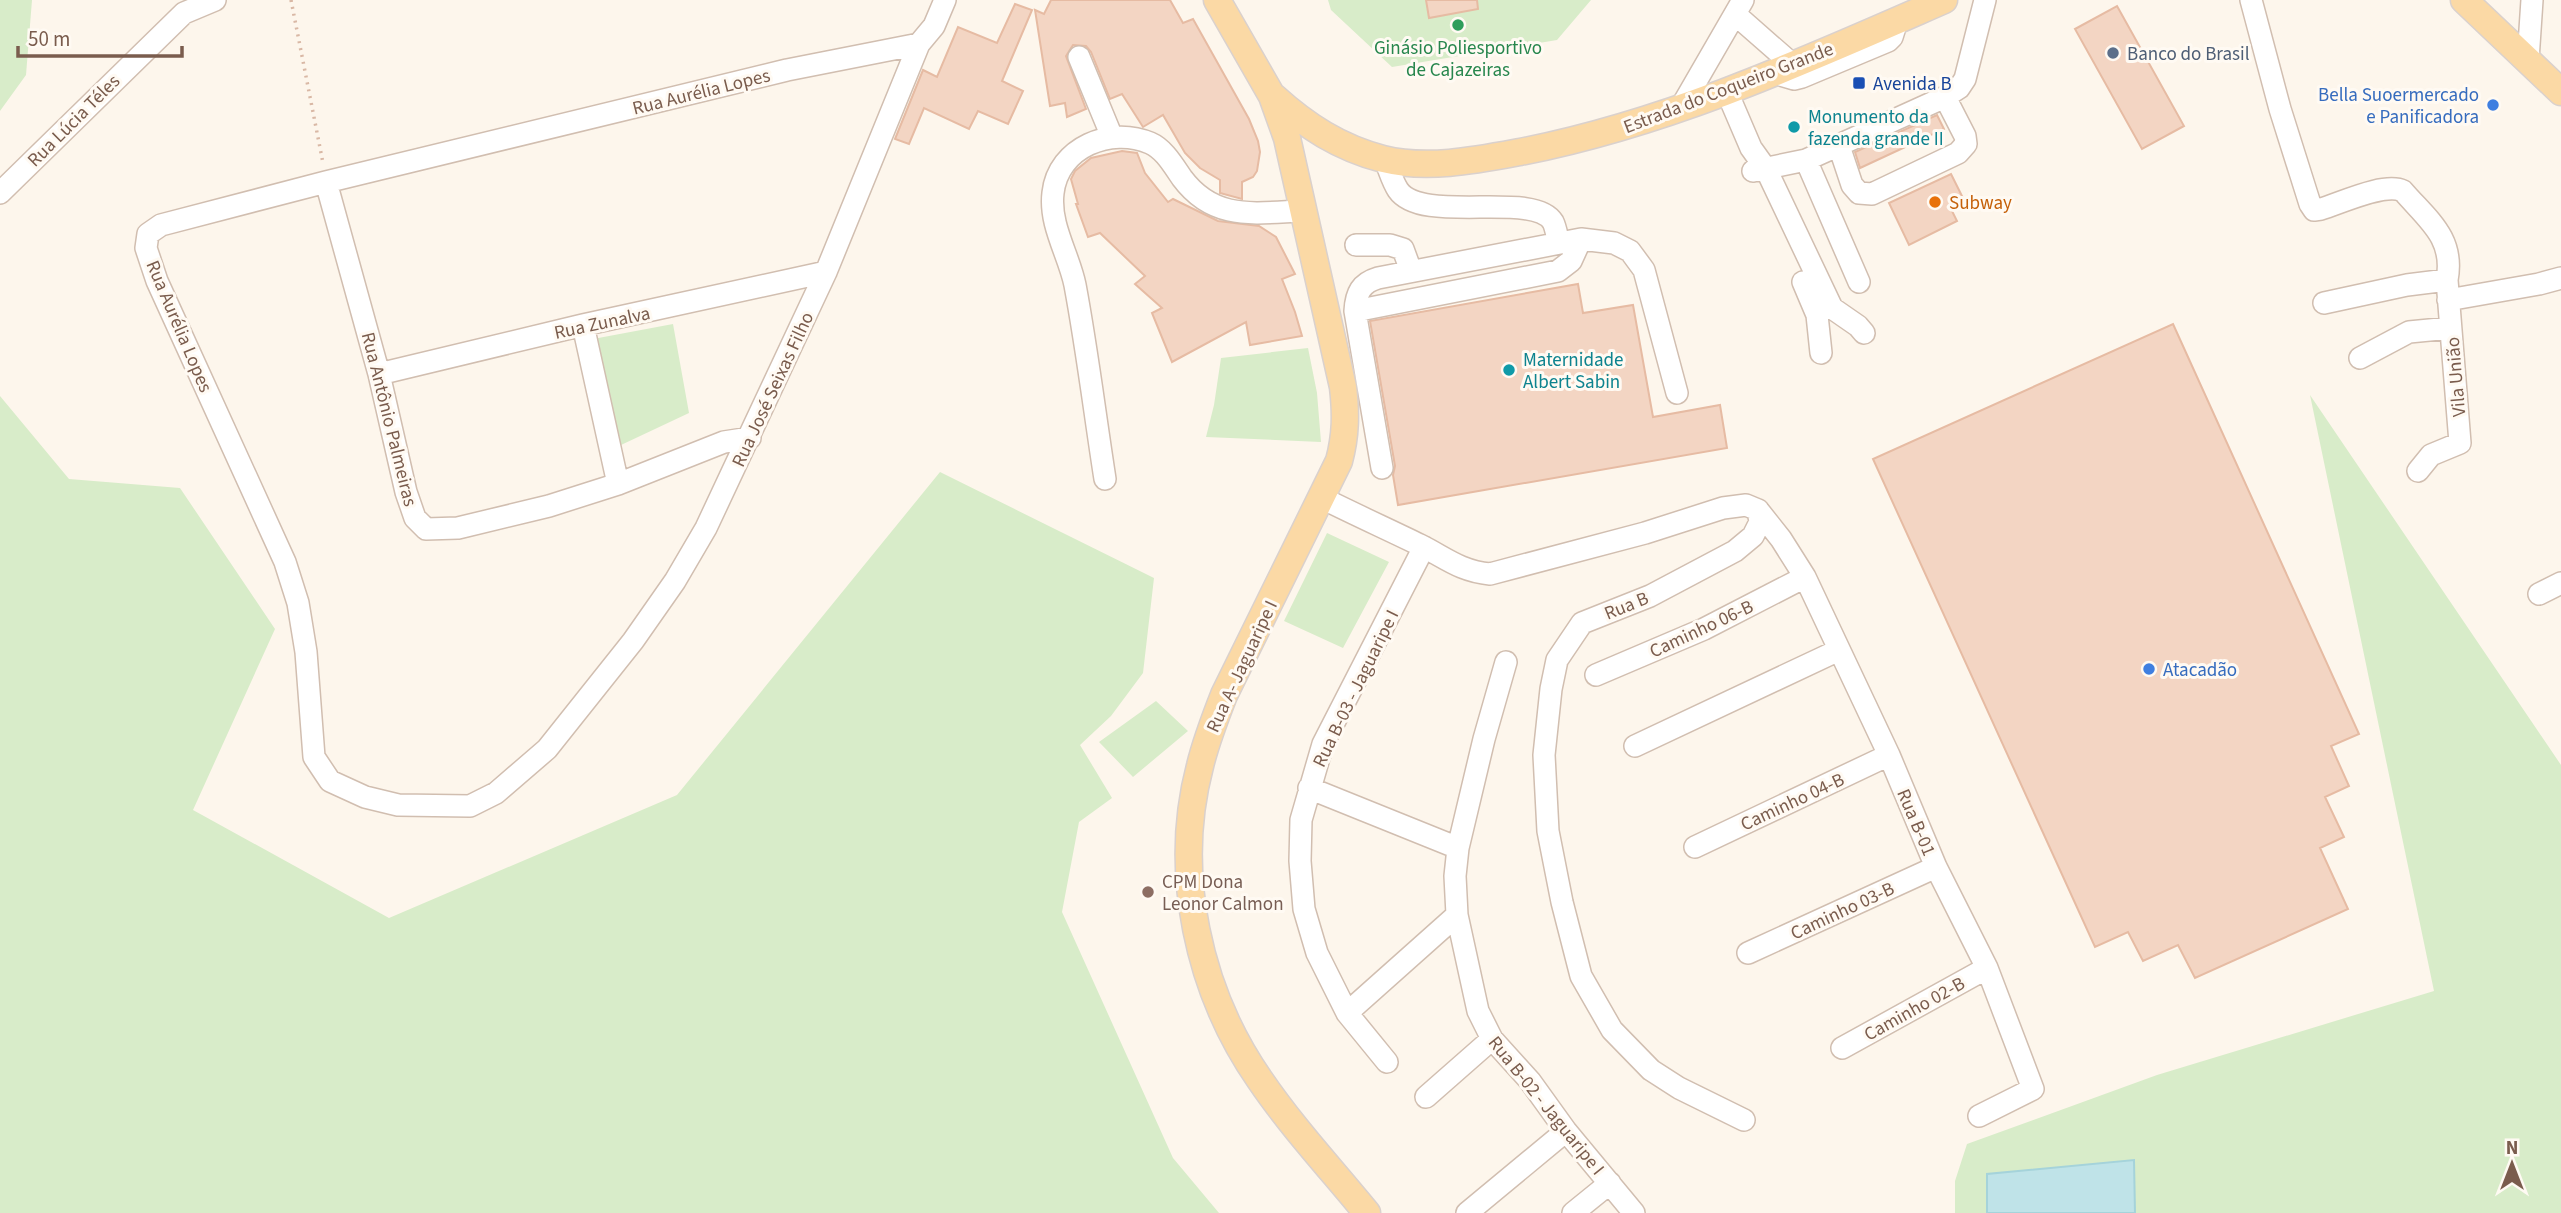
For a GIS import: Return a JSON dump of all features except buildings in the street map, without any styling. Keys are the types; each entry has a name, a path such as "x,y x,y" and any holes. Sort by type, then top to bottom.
{"main road":[{"name":"Estrada do Coqueiro Grande","path":"1217,0 1272,96 1286,138 1302,211"},
{"name":"Estrada do Coqueiro Grande","path":"1272,96 1322,135 1385,160 1432,163 1486,158 1584,139 1680,109 1784,69 1944,0"},
{"path":"2464,0 2561,92"},
{"name":"Rua A- Jaguaripe I","path":"1302,211 1343,387 1345,440 1322,498 1224,695 1209,733 1193,803 1189,878 1204,964 1219,1007 1238,1045 1259,1080 1367,1213"}],"street":[{"name":"Rua Lúcia Téles","path":"0,193 184,13 215,0"},
{"name":"Rua José Seixas Filho","path":"547,749 633,641 675,582 706,528 826,272 919,44 934,26 945,0"},
{"path":"1760,170 1806,160 1959,88 1965,79 1984,0"},
{"path":"2250,0 2280,109 2314,210 2382,189 2396,187 2403,191 2441,234 2449,267 2448,290"},
{"path":"2528,60 2532,0"},
{"path":"1680,109 1740,8 1784,69"},
{"name":"Rua Aurélia Lopes","path":"547,749 496,793 470,806 398,805 365,797 330,781 314,757 306,652 298,603 285,562 157,281 146,240 148,234 161,225 327,182 787,70 919,44"},
{"path":"1079,57 1112,137"},
{"path":"1727,92 1814,305 1821,353"},
{"path":"1839,146 1852,185 1859,193 1872,194 1958,153 1966,144 1965,136 1945,96"},
{"path":"1105,479 1075,282 1054,214 1053,194 1057,176 1067,160 1081,148 1098,140 1133,137 1153,144 1166,156 1189,187 1209,204 1229,212 1302,211"},
{"path":"1385,160 1399,192 1414,201 1432,205 1524,209 1542,213 1552,221 1559,243"},
{"path":"1806,160 1859,282"},
{"path":"1760,170 1832,308 1864,333"},
{"name":"Rua Antônio Palmeiras","path":"327,182 379,374 406,492 415,519 426,529 442,530 549,506 618,484 714,446 750,438"},
{"path":"1355,311 1558,271 1572,261 1581,239"},
{"path":"1382,468 1355,311 1358,292 1369,281 1581,239 1614,243 1630,251 1644,270 1677,394"},
{"path":"1356,245 1390,245 1403,249 1411,271"},
{"path":"1445,265 1452,292"},
{"name":"Rua Zunalva","path":"379,374 583,325 826,272"},
{"path":"2324,303 2407,285 2448,290 2539,285 2561,278"},
{"name":"Vila União","path":"2418,471 2431,455 2460,443 2448,290"},
{"path":"583,325 618,484"},
{"path":"2360,358 2409,332 2451,328"},
{"path":"1322,498 1462,568 1471,572 1490,573 1632,536 1723,508 1746,505 1758,510"},
{"name":"Rua B-01","path":"1758,510 1782,539 1805,577 1889,755 1936,867 1987,968 2033,1088 1979,1116"},
{"name":"Rua B","path":"1744,1120 1679,1088 1651,1070 1612,1030 1581,976 1562,902 1548,831 1544,755 1556,660 1583,623 1650,596 1735,551 1753,536 1760,522 1758,510"},
{"name":"Rua B-03 - Jaguaripe I","path":"1387,1062 1347,1013 1317,953 1304,909 1300,861 1301,820 1308,788 1323,744 1424,547"},
{"name":"Caminho 06-B","path":"1596,675 1704,629 1805,577"},
{"path":"2539,594 2561,583"},
{"path":"1635,746 1839,650"},
{"name":"Rua B-02 - Jaguaripe I","path":"1506,662 1458,848 1455,876 1457,915 1478,1011 1492,1039 1530,1081 1634,1213"},
{"name":"Caminho 04-B","path":"1695,847 1889,755"},
{"path":"1308,788 1458,848"},
{"name":"Caminho 03-B","path":"1748,953 1936,867"},
{"path":"1347,1013 1457,915"},
{"name":"Caminho 02-B","path":"1842,1048 1987,968"},
{"path":"1426,1097 1492,1039"},
{"path":"1467,1213 1566,1130"},
{"path":"1573,1213 1610,1183"}],"path":[{"path":"290,0 327,182"}],"green space":[{"path":"0,0 32,0 26,75 0,111"},
{"name":"Ginásio Poliesportivo de Cajazeiras","path":"1328,0 1591,0 1557,40 1392,67 1331,10"},
{"path":"673,324 689,413 621,445 593,339"},
{"path":"1308,348 1317,393 1321,442 1206,437 1221,358"},
{"path":"2310,395 2561,765 2561,1213 1955,1213 1955,1181 1967,1144 2157,1075 2434,991"},
{"path":"0,396 69,479 180,488 275,629 193,810 389,918 677,795 940,472 1154,578 1143,673 1111,716 1080,745 1112,798 1079,822 1062,912 1173,1158 1219,1213 0,1213"},
{"path":"1327,533 1389,562 1343,648 1284,621"},
{"path":"1156,701 1188,731 1133,777 1099,742"}],"water":[{"path":"2134,1160 2135,1213 1987,1213 1987,1174"}],"place":[{"name":"Ginásio Poliesportivo de Cajazeiras","path":"1458,25"},
{"name":"Banco do Brasil","path":"2113,53"},
{"name":"Avenida B","path":"1859,83"},
{"name":"Bella Suoermercado e Panificadora","path":"2493,105"},
{"name":"Monumento da fazenda grande II","path":"1794,127"},
{"name":"Subway","path":"1935,202"},
{"name":"Maternidade Albert Sabin","path":"1509,370"},
{"name":"Atacadão","path":"2149,669"},
{"name":"CPM Dona Leonor Calmon","path":"1148,892"}]}
